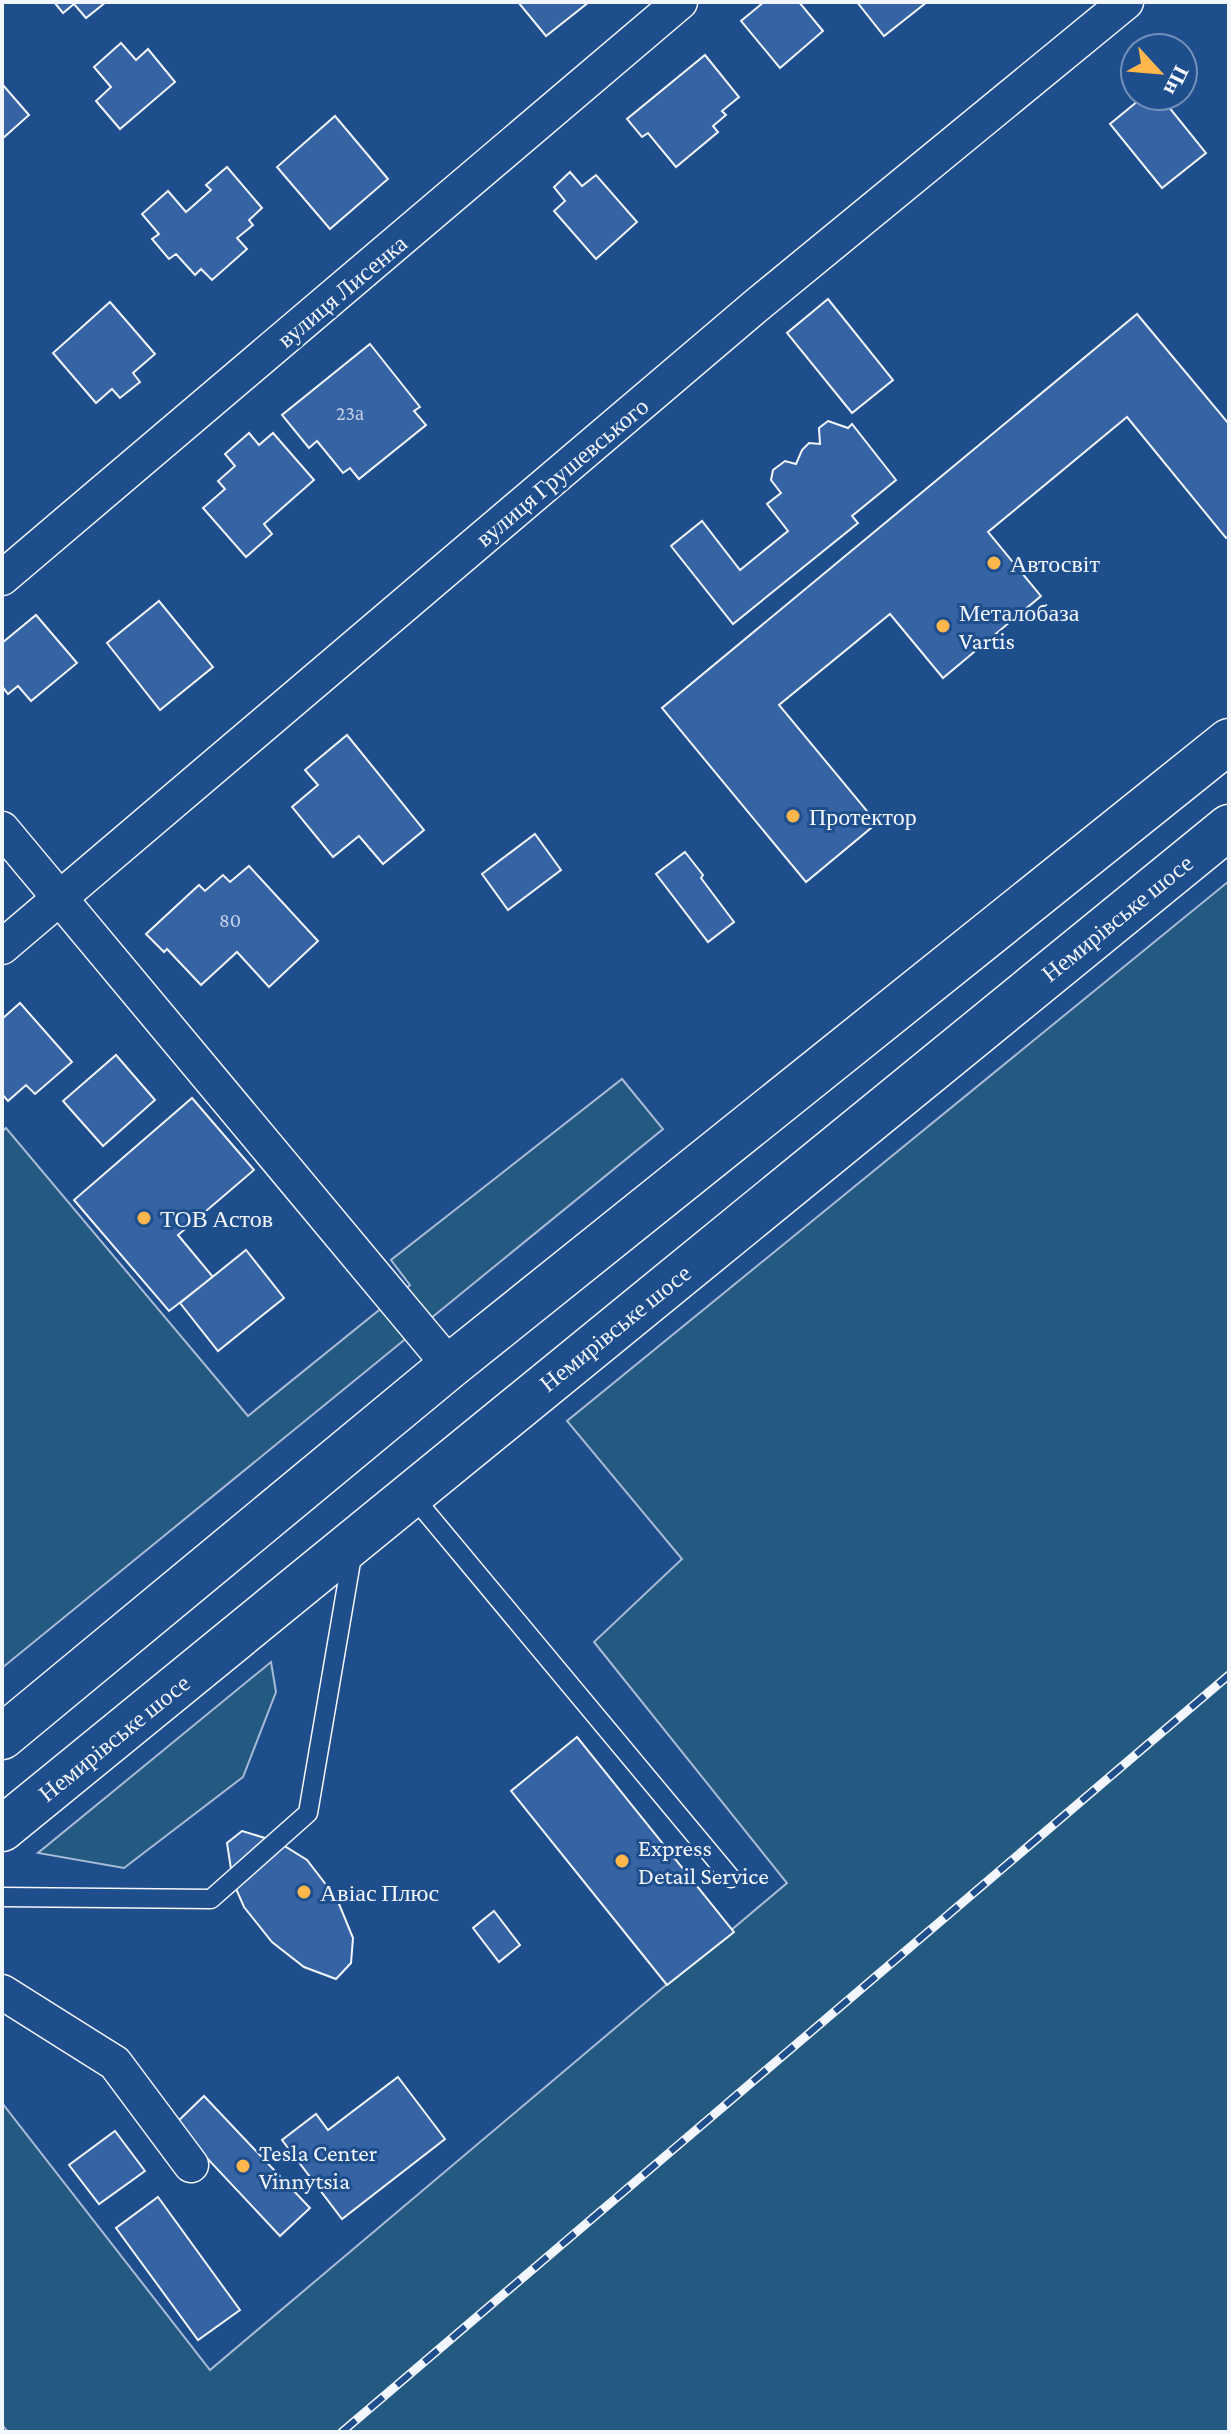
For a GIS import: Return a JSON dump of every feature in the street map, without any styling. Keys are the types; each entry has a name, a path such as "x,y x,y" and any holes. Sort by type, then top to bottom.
{"main road":[{"path":"2,1737 450,1366 1229,741"},
{"name":"Немирівське шосе","path":"2,1829 1229,827"}],"street":[{"name":"вулиця Лисенка","path":"2,578 680,2"},
{"name":"вулиця Грушевського","path":"2,947 757,305 1126,2"},
{"path":"2,829 450,1366"},
{"path":"2,1992 115,2063 191,2165"}],"lane":[{"path":"411,1494 731,1878"},
{"path":"2,1897 211,1899 308,1813 355,1541"}],"shaded area":[{"path":"1229,881 1229,2432 8,2432 2,2425 2,2103 210,2370 787,1883 594,1642 682,1559 567,1421"},
{"path":"622,1079 663,1129 2,1668 2,1132 6,1128 248,1416 410,1285 391,1260"},
{"path":"271,1662 276,1692 243,1777 124,1868 38,1853"}],"building":[{"path":"54,2 106,2 86,18 74,4 63,13"},
{"path":"518,2 589,2 546,36"},
{"path":"764,2 799,2 823,31 780,68 741,21"},
{"path":"857,2 927,2 884,36"},
{"path":"121,43 136,60 148,49 175,82 120,129 96,101 111,87 94,67"},
{"path":"705,55 739,97 722,111 726,115 713,126 718,132 676,167 648,133 642,137 627,119"},
{"path":"2,84 29,115 2,139"},
{"path":"1125,112 1173,112 1206,153 1162,188 1110,124"},
{"path":"335,116 388,179 330,229 277,167"},
{"path":"227,167 262,208 249,220 253,225 237,238 247,249 212,280 201,269 195,275 176,254 169,259 152,239 159,234 142,214 168,191 186,212 211,190 206,185"},
{"path":"570,172 582,186 596,175 637,222 596,259 554,211 565,201 554,187"},
{"path":"828,299 893,380 852,413 787,333"},
{"path":"110,302 155,354 133,373 140,382 120,398 112,389 96,403 53,353"},
{"path":"1137,314 1229,424 1229,536 1226,538 1127,417 988,532 1041,596 943,678 890,614 779,705 877,823 806,882 662,708"},
{"path":"370,344 420,407 414,411 426,425 359,479 350,468 343,473 317,441 309,448 282,415"},
{"path":"828,421 848,428 852,424 896,480 852,516 858,523 733,624 671,546 702,521 740,570 788,531 767,504 781,493 771,480 773,470 785,461 796,464 809,443 820,444 819,428"},
{"path":"249,433 259,445 273,433 314,480 264,524 272,534 246,557 203,508 225,489 218,481 235,466 225,454"},
{"path":"159,601 213,667 160,710 107,643"},
{"path":"36,615 77,663 31,701 18,686 8,694 2,686 2,643"},
{"path":"347,735 424,830 383,864 359,836 333,857 292,807 318,785 305,770"},
{"path":"535,834 561,870 508,910 482,874"},
{"path":"685,852 734,922 708,942 656,874"},
{"path":"249,866 318,941 269,987 237,952 201,985 167,949 164,952 146,934 199,885 205,891 223,875 230,882"},
{"path":"20,1003 72,1062 35,1094 26,1085 8,1101 2,1094 2,1019"},
{"path":"116,1055 155,1100 103,1146 63,1101"},
{"name":"ТОВ Астов","path":"192,1098 254,1170 178,1235 213,1277 169,1311 74,1200"},
{"path":"246,1250 284,1298 218,1351 180,1303"},
{"name":"Express Detail Service","path":"577,1737 734,1932 667,1985 511,1791"},
{"path":"242,1831 278,1842 307,1860 337,1899 353,1938 351,1963 336,1979 304,1967 272,1942 244,1907 233,1882 227,1843"},
{"path":"494,1911 520,1945 499,1962 473,1928"},
{"path":"398,2077 445,2139 342,2219 282,2140 316,2114 328,2130"},
{"name":"Tesla Center Vinnytsia","path":"204,2096 310,2208 280,2236 175,2124"},
{"path":"115,2131 145,2171 99,2204 69,2165"},
{"path":"158,2197 240,2310 198,2340 116,2228"}],"railway":[{"path":"342,2432 1229,1675"}],"place":[{"name":"Автосвіт","path":"994,563"},
{"name":"Металобаза Vartis","path":"943,626"},
{"name":"Протектор","path":"793,816"},
{"name":"ТОВ Астов","path":"144,1218"},
{"name":"Express Detail Service","path":"622,1861"},
{"name":"Авіас Плюс","path":"304,1892"},
{"name":"Tesla Center Vinnytsia","path":"243,2166"}]}
